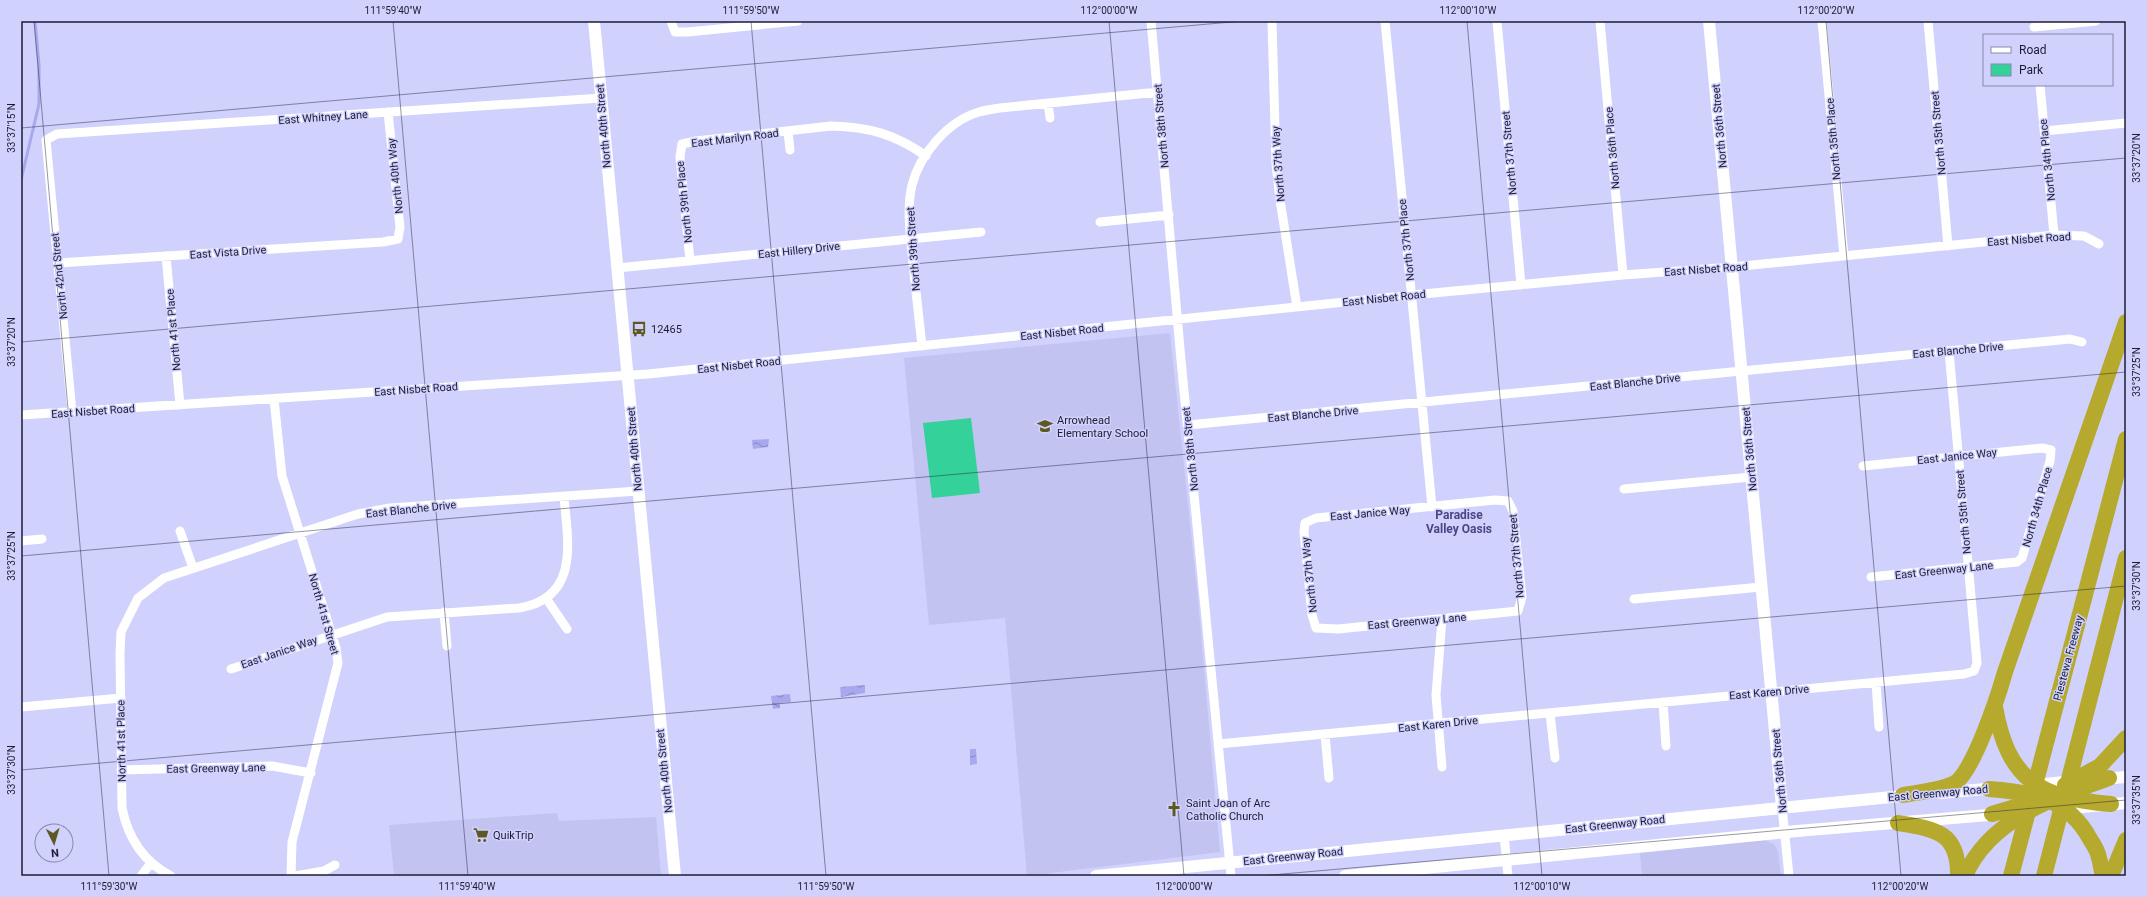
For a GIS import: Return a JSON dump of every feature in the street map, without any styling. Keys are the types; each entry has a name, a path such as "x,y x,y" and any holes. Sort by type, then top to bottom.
{"highway":[{"path":"1903,795 1955,784 1966,772 1995,708 2005,672 2126,322"},
{"name":"Piestewa Freeway","path":"2011,876 2126,439"},
{"path":"2044,876 2126,558"},
{"path":"1995,708 2000,736 2015,766 2082,824 2099,858 2103,876"},
{"path":"1965,876 1978,852 2002,828 2104,763 2126,738"},
{"path":"1992,814 2109,778"},
{"path":"1989,789 2078,801 2118,804"},
{"path":"1898,823 1932,828 1943,834 1954,847 1957,857 1958,876"},
{"path":"2111,876 2126,840"}],"main road":[{"name":"North 40th Street","path":"594,21 675,876"},
{"name":"North 36th Street","path":"1709,21 1782,807"},
{"path":"2073,782 2126,777"},
{"name":"East Greenway Road","path":"1102,876 1903,795 1989,789"},
{"path":"1345,876 1784,833 2029,811"}],"street":[{"path":"671,21 675,32 798,21"},
{"name":"North 38th Street","path":"1151,21 1231,876"},
{"name":"North 37th Way","path":"1272,21 1276,164 1280,200 1297,307"},
{"name":"North 37th Place","path":"1385,21 1432,507"},
{"name":"North 37th Street","path":"1497,21 1521,285"},
{"name":"North 36th Place","path":"1600,21 1623,275"},
{"name":"North 35th Place","path":"1822,21 1844,256"},
{"name":"North 35th Street","path":"1928,21 1948,246"},
{"path":"2035,28 2096,21"},
{"name":"North 34th Place","path":"2040,86 2054,235"},
{"path":"926,156 940,137 963,119 978,112 1048,103 1158,92"},
{"name":"East Whitney Lane","path":"46,140 57,134 601,98"},
{"path":"1048,103 1050,118"},
{"name":"North 40th Way","path":"388,112 400,227 398,239"},
{"path":"2044,131 2126,123"},
{"name":"East Marilyn Road","path":"682,144 696,140 788,132 831,126 867,129 885,133 912,146 926,156"},
{"name":"East Marilyn Road","path":"788,132 790,150"},
{"name":"North 42nd Street","path":"46,140 72,412"},
{"name":"North 39th Place","path":"682,144 680,157 690,261"},
{"name":"North 39th Street","path":"922,346 911,238 910,201 912,185 919,166 926,156"},
{"path":"1100,222 1169,215"},
{"name":"East Hillery Drive","path":"617,268 981,232"},
{"name":"East Nisbet Road","path":"21,415 627,375 1412,295 1623,275 1732,267 2054,235 2084,236 2099,244"},
{"name":"East Vista Drive","path":"58,263 382,242 398,239"},
{"name":"North 41st Place","path":"166,256 180,405"},
{"name":"East Blanche Drive","path":"1188,425 2070,339 2082,342"},
{"name":"North 35th Street","path":"1949,351 1977,663 1974,671"},
{"name":"North 41st Street","path":"274,399 282,476 332,635 338,663 311,773 292,842 291,876"},
{"name":"East Janice Way","path":"1863,466 2042,448 2051,450"},
{"name":"North 34th Place","path":"2018,562 2022,558 2050,461 2051,450"},
{"path":"1624,489 1751,477"},
{"name":"East Blanche Drive","path":"138,598 164,578 299,532 375,510 638,491"},
{"path":"564,497 568,559 560,582 546,598 567,629"},
{"name":"East Janice Way","path":"1305,523 1316,518 1495,500 1508,501"},
{"name":"North 37th Street","path":"1508,501 1513,511 1522,598 1518,610"},
{"name":"North 37th Way","path":"1305,523 1304,532 1312,615 1316,628"},
{"path":"180,531 192,568"},
{"path":"21,541 42,539"},
{"name":"East Greenway Lane","path":"1871,577 2018,562"},
{"path":"1634,599 1761,587"},
{"name":"North 41st Place","path":"138,598 122,632 122,808 125,825 143,855 151,863"},
{"name":"East Janice Way","path":"231,669 387,617 519,608 531,606 546,598"},
{"name":"East Greenway Lane","path":"1316,628 1338,629 1518,610"},
{"path":"444,612 447,646"},
{"path":"1442,619 1436,695 1442,767"},
{"name":"East Karen Drive","path":"1218,744 1876,682 1974,671"},
{"path":"1876,682 1879,727"},
{"path":"21,706 121,698"},
{"path":"1663,702 1666,746"},
{"path":"1550,713 1555,758"},
{"path":"1325,735 1329,778"},
{"name":"East Greenway Lane","path":"121,770 272,766 311,773"},
{"name":"North 36th Street","path":"1782,807 1789,876"},
{"path":"1504,835 1508,876"},
{"path":"141,876 151,863 171,876"},
{"path":"295,876 324,871 335,865"}],"shaded area":[{"path":"1170,333 1198,599 1220,852 1027,876 1005,618 929,625 904,358"},
{"path":"557,813 559,821 656,817 661,876 394,876 389,825"},
{"path":"1764,840 1774,844 1778,851 1781,876 1642,876 1640,853"}],"green space":[{"path":"971,418 980,493 932,498 923,423"}],"water":[{"path":"769,439 768,447 753,449 752,440"},
{"path":"865,685 865,693 841,697 840,687"},
{"path":"790,694 791,702 780,703 780,708 773,709 771,696"},
{"path":"970,749 976,749 977,764 970,765"}],"waterway":[{"path":"21,180 39,104 39,65 35,21"}],"place":[{"name":"12465","path":"639,329"},
{"name":"Arrowhead Elementary School","path":"1045,426"},
{"name":"Saint Joan of Arc Catholic Church","path":"1174,809"},
{"name":"QuikTrip","path":"481,835"}],"district":[{"name":"Paradise Valley Oasis","path":"1459,522"}]}
